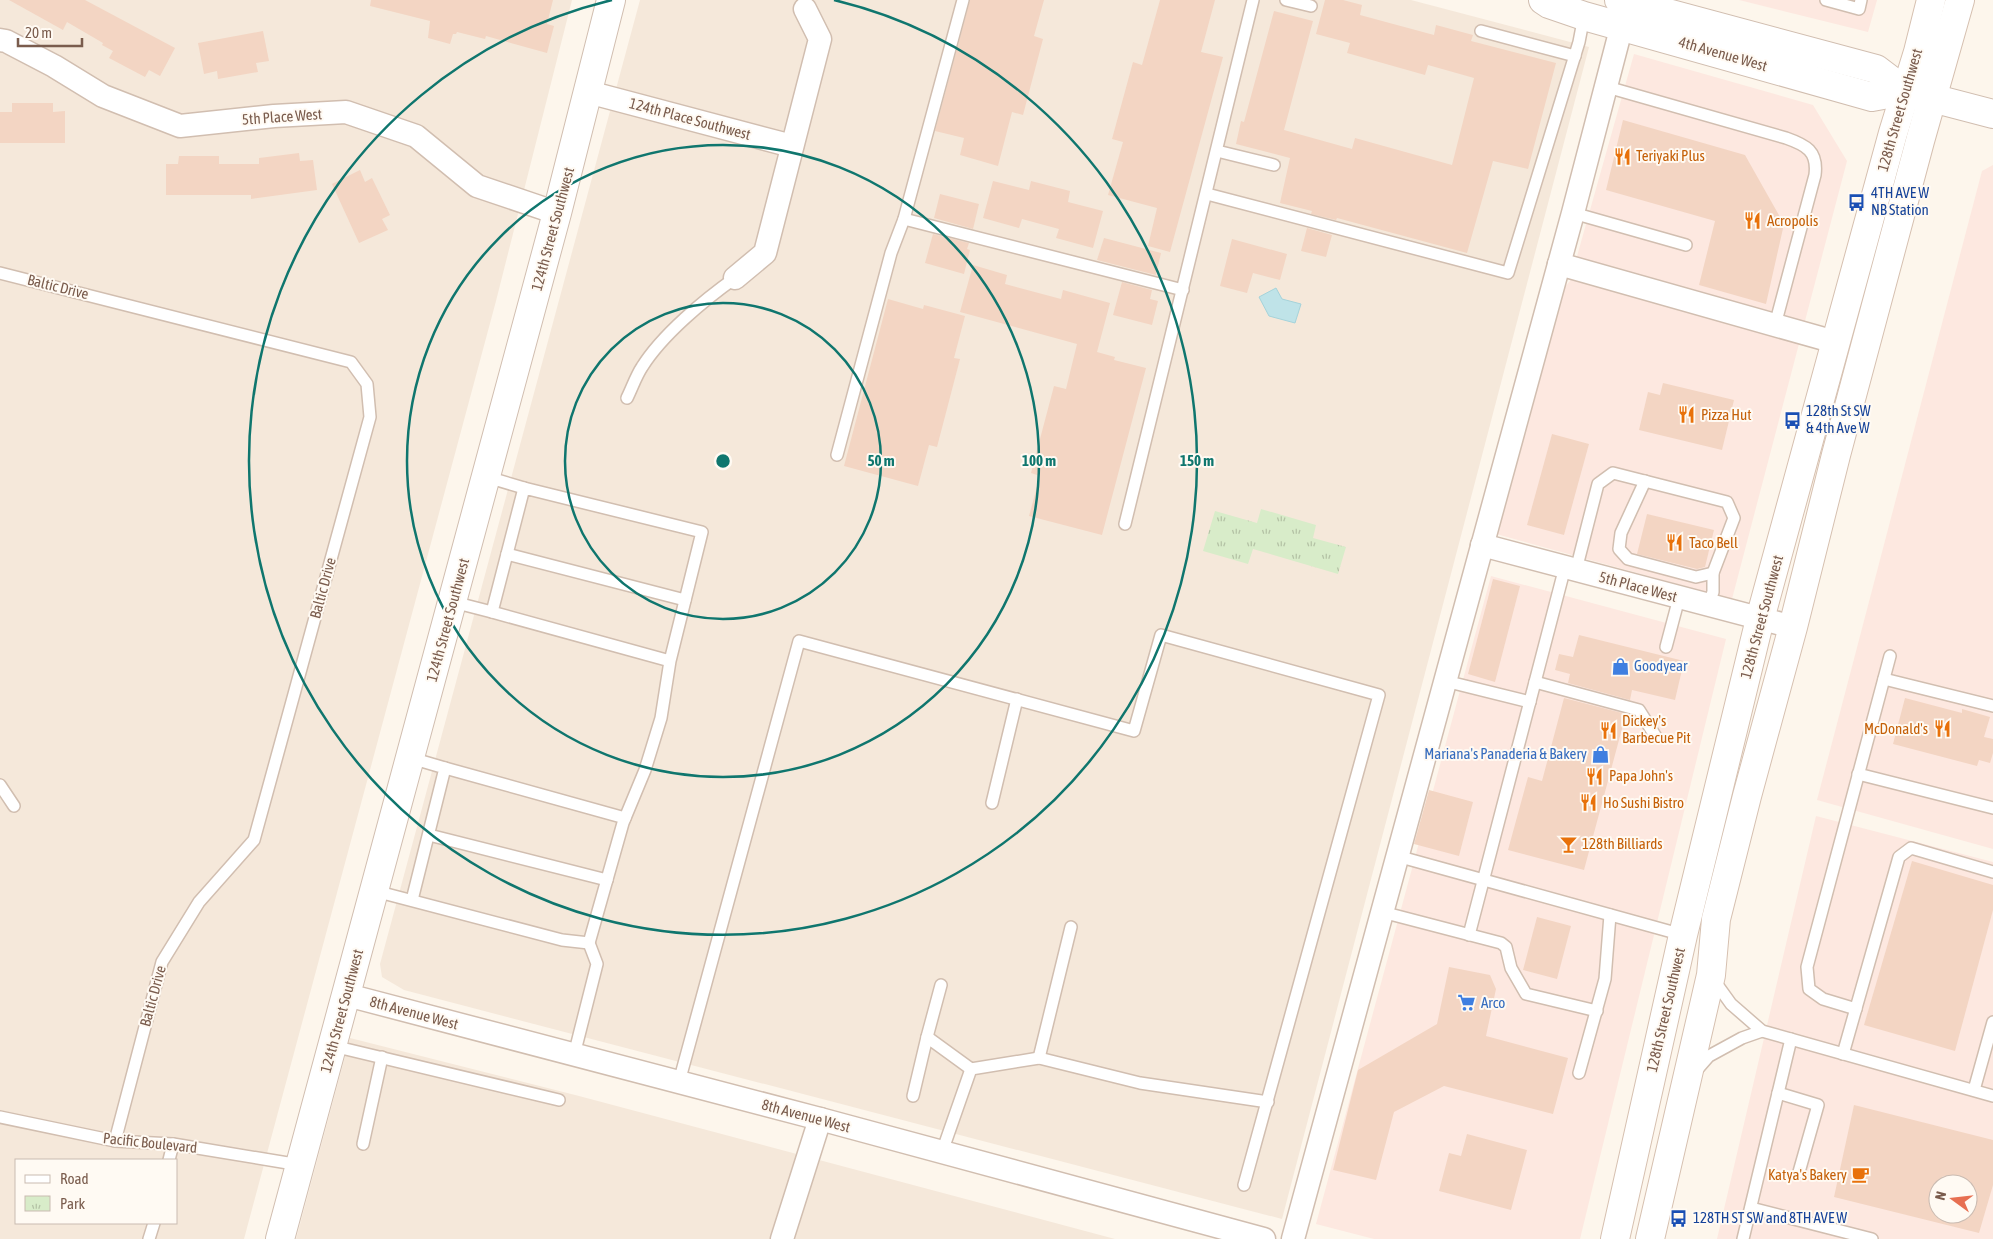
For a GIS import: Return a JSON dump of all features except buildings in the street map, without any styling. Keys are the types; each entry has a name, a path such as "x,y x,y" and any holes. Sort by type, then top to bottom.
{"main road":[{"name":"124th Street Southwest","path":"280,1239 487,477 611,0"},
{"name":"4th Avenue West","path":"1544,0 1549,4 1584,16 1620,13 1872,97 1905,91 1993,114"},
{"name":"128th Street Southwest","path":"1615,1239 1683,935 1760,619 1931,0"},
{"name":"128th Street Southwest","path":"1650,1239 1711,975 1716,919 1836,455 1917,151 1960,0"}],"street":[{"path":"735,278 765,252 820,39 805,9"},
{"path":"1293,1239 1607,87 1620,13"},
{"name":"5th Place West","path":"0,40 6,41 54,66 103,96 180,126 274,116 346,112 416,136 477,186 557,213"},
{"name":"124th Place Southwest","path":"588,92 792,146"},
{"path":"1559,264 1835,342"},
{"name":"5th Place West","path":"1482,545 1793,627"},
{"name":"8th Avenue West","path":"347,995 820,1119 1264,1239"},
{"path":"782,1239 820,1119"}],"lane":[{"path":"837,455 891,253 904,219 963,0"},
{"path":"1125,524 1253,0"},
{"path":"1286,0 1311,6"},
{"path":"1826,0 1859,9 1861,0"},
{"path":"1207,194 1508,273 1575,56 1584,16"},
{"path":"1481,31 1575,56"},
{"path":"1607,87 1786,138 1806,146 1812,154 1816,166 1815,175 1775,325"},
{"path":"1217,151 1274,164"},
{"path":"1573,213 1686,244"},
{"path":"904,219 1183,290"},
{"name":"Baltic Drive","path":"0,273 350,362 367,384 370,417 254,840 199,902 162,962 116,1141"},
{"path":"627,398 642,367 652,353 687,316 711,295 735,278"},
{"path":"1469,935 1535,682 1598,484 1613,474 1727,502 1734,518 1713,573 1713,592 1708,605"},
{"path":"487,477 702,532 670,660 660,718 644,770 626,818 589,942 597,964 574,1055"},
{"path":"1645,481 1621,533 1619,550 1628,559 1696,577 1713,573"},
{"path":"492,612 524,488"},
{"path":"507,554 685,600"},
{"path":"1666,647 1679,598"},
{"path":"453,602 670,660"},
{"path":"679,1082 799,641 1134,730 1161,635 1379,695 1244,1185"},
{"path":"1856,1009 1823,999 1809,989 1807,967 1890,656"},
{"path":"1884,679 1993,706"},
{"path":"1445,681 1530,702"},
{"path":"1535,682 1639,710 1656,737"},
{"path":"992,803 1017,699"},
{"path":"411,758 626,818"},
{"path":"412,900 445,768"},
{"path":"1858,774 1993,808"},
{"path":"0,786 14,806"},
{"path":"429,835 607,880"},
{"path":"1843,1054 1899,857 1911,848 1993,872"},
{"path":"1397,856 1683,935"},
{"path":"375,891 562,940 589,942"},
{"path":"1382,912 1501,943 1506,947 1511,968 1526,994 1532,997 1597,1011"},
{"path":"1580,1073 1606,979 1610,915"},
{"path":"1039,1058 1072,927"},
{"path":"1711,975 1731,1004 1762,1031 1993,1096"},
{"path":"913,1096 941,985"},
{"path":"1974,1090 1993,1022"},
{"path":"1688,1081 1709,1056 1742,1038 1762,1031"},
{"path":"927,1038 971,1069 1039,1058 1140,1084 1268,1102"},
{"path":"1743,1239 1791,1039"},
{"path":"333,1046 559,1100"},
{"path":"363,1144 382,1057"},
{"path":"942,1152 971,1069"},
{"path":"1778,1093 1818,1105 1799,1172"},
{"name":"Pacific Boulevard","path":"0,1117 116,1141 172,1144 300,1165"},
{"path":"169,1159 172,1144"},
{"path":"1751,1208 1872,1239"},
{"path":"149,1239 154,1224"}],"shaded area":[{"path":"0,0 572,0 496,301 244,1239 0,1239"},
{"path":"640,0 1411,0 1589,47 1282,1219 404,990 382,977 380,964"},
{"path":"1739,0 1877,0 1868,32"},
{"path":"1634,54 1813,105 1847,161 1732,599 1489,532 1551,303 1570,281"},
{"path":"1993,165 1993,849 1817,800 1982,171"},
{"path":"1491,576 1726,639 1580,1239 1374,1239 1316,1224"},
{"path":"1816,816 1993,862 1993,1239 1717,1239"},
{"path":"350,1038 579,1096 1115,1239 296,1239"}],"green space":[{"path":"1261,509 1316,525 1313,538 1346,547 1338,574 1253,549 1248,564 1203,551 1215,511 1257,523"}],"water":[{"path":"1276,288 1282,299 1301,304 1295,323 1269,316 1259,297"}],"place":[{"name":"Teriyaki Plus","path":"1622,156"},
{"name":"4TH AVE W NB Station","path":"1857,202"},
{"name":"Acropolis","path":"1753,221"},
{"name":"Pizza Hut","path":"1687,415"},
{"name":"128th St SW & 4th Ave W","path":"1792,420"},
{"name":"Taco Bell","path":"1675,543"},
{"name":"Goodyear","path":"1620,666"},
{"name":"McDonald's","path":"1942,729"},
{"name":"Dickey's Barbecue Pit","path":"1608,730"},
{"name":"Mariana's Panaderia & Bakery","path":"1601,754"},
{"name":"Papa John's","path":"1595,776"},
{"name":"Ho Sushi Bistro","path":"1589,803"},
{"name":"128th Billiards","path":"1568,844"},
{"name":"Arco","path":"1467,1003"},
{"name":"Katya's Bakery","path":"1861,1175"},
{"name":"128TH ST SW and 8TH AVE W","path":"1679,1218"}]}
